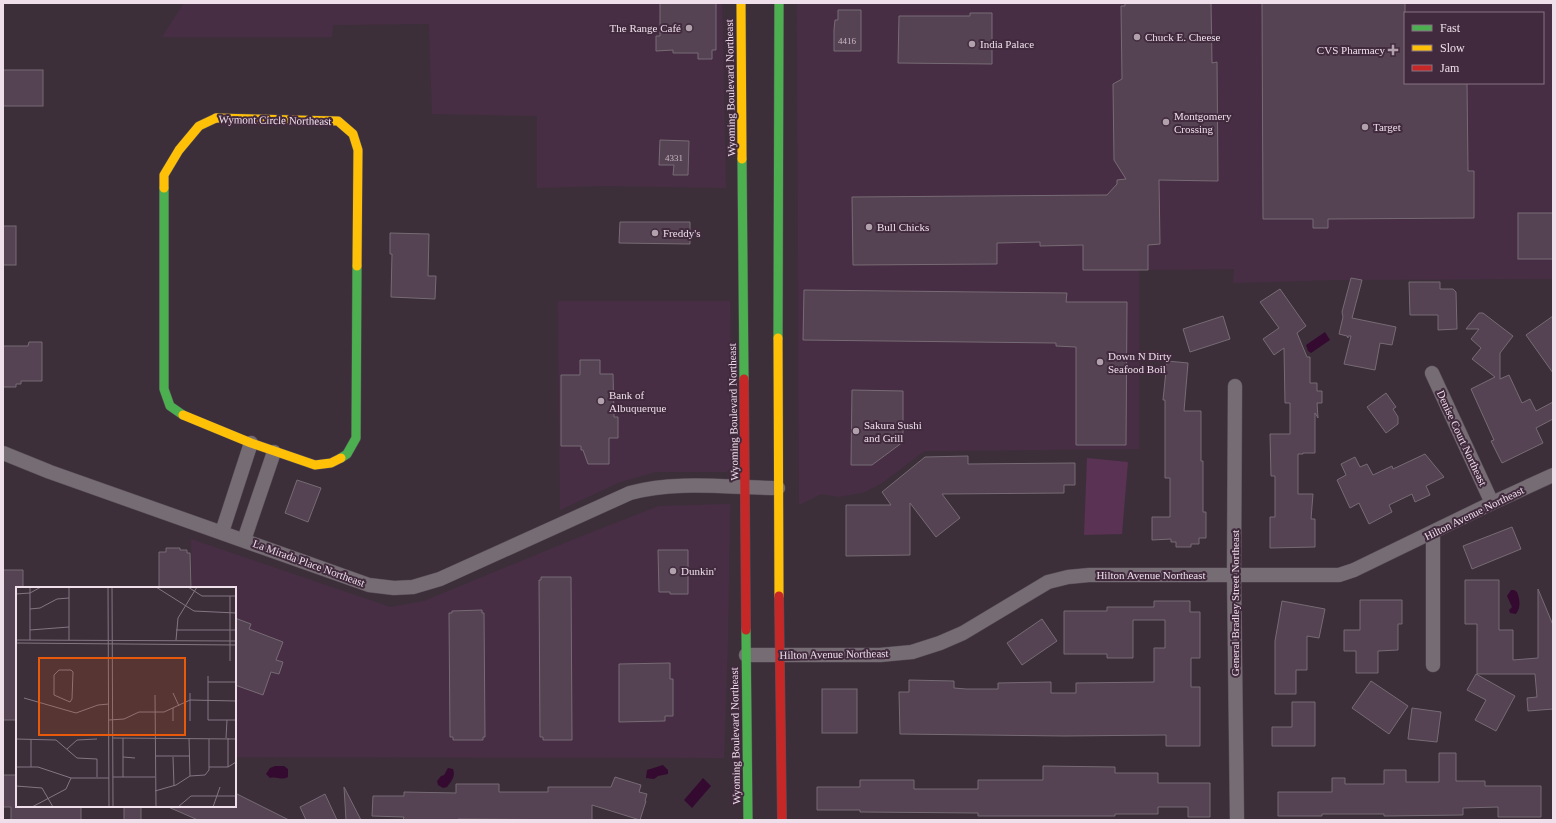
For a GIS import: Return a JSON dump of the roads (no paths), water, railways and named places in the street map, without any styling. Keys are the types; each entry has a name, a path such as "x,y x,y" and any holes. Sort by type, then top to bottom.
{"main road":[{"name":"Wyoming Boulevard Northeast","path":"741,3 748,820"},
{"path":"779,3 778,488 782,820"},
{"name":"Wymont Circle Northeast","path":"216,118 338,121 353,134 358,150 356,438 346,454 331,463 315,466 251,443 185,416 170,406 164,389 164,175 179,150 199,126 216,118"}],"street":[{"name":"Denise Court Northeast","path":"1432,373 1492,503"},
{"name":"General Bradley Street Northeast","path":"1235,386 1234,574 1237,820"},
{"path":"222,532 251,443"},
{"path":"244,540 274,452"},
{"name":"La Mirada Place Northeast","path":"3,453 50,472 369,585 394,588 413,587 440,579 630,493 649,488 672,485 778,488"},
{"name":"Hilton Avenue Northeast","path":"746,655 880,655 912,652 940,643 962,633 1035,588 1048,582 1068,577 1089,575 1339,575 1354,570 1553,475"},
{"path":"1433,532 1433,665"}],"place":[{"name":"The Range Café","path":"689,28"},
{"name":"Chuck E. Cheese","path":"1137,37"},
{"name":"India Palace","path":"972,44"},
{"name":"CVS Pharmacy","path":"1393,50"},
{"name":"Montgomery Crossing","path":"1166,122"},
{"name":"Target","path":"1365,127"},
{"name":"Bull Chicks","path":"869,227"},
{"name":"Freddy's","path":"655,233"},
{"name":"Down N Dirty Seafood Boil","path":"1100,362"},
{"name":"Bank of Albuquerque","path":"601,401"},
{"name":"Sakura Sushi and Grill","path":"856,431"},
{"name":"Dunkin'","path":"673,571"}]}
